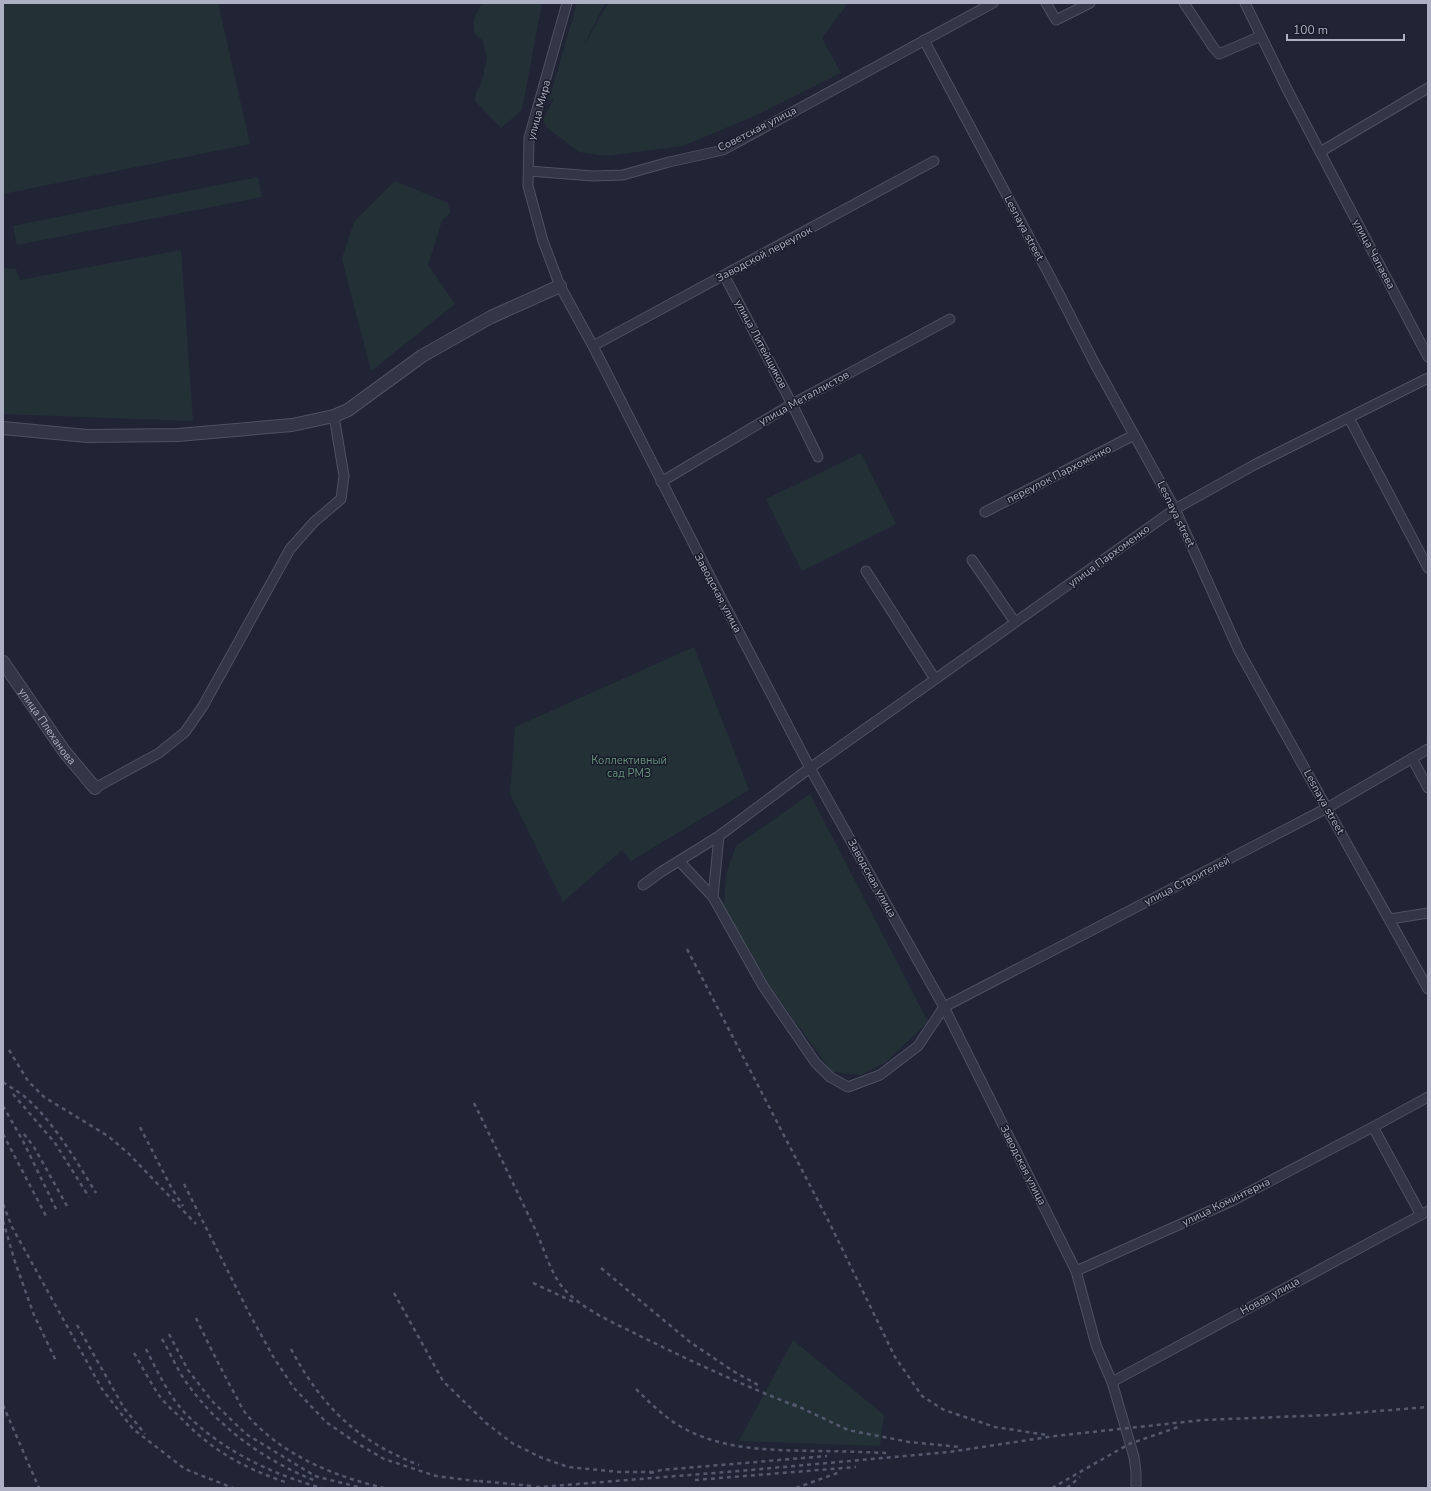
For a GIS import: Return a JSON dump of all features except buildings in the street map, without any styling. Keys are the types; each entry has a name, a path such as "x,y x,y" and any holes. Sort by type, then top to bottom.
{"street":[{"name":"улица Мира","path":"560,286 543,241 528,186 530,138 567,3"},
{"name":"Советская улица","path":"529,171 593,176 622,175 669,162 723,150 993,3"},
{"path":"1046,3 1056,20 1090,3"},
{"path":"1184,3 1219,54 1261,36"},
{"name":"улица Чапаева","path":"1245,3 1288,91 1428,357"},
{"name":"Lesnaya street","path":"924,40 1095,364 1175,509 1239,651 1428,989"},
{"path":"1320,152 1428,88"},
{"name":"Заводской переулок","path":"593,346 934,161"},
{"name":"улица Литейщиков","path":"724,275 818,456"},
{"path":"3,428 87,436 178,435 292,425 334,416 348,410 422,356 491,317 560,286"},
{"name":"Заводская улица","path":"560,286 593,346 661,482 810,768 944,1007 1076,1271 1096,1345 1112,1382 1134,1457 1136,1488"},
{"name":"улица Металлистов","path":"661,482 792,404 950,319"},
{"name":"улица Пархоменко","path":"643,885 719,836 810,768 1175,509 1254,465 1428,378"},
{"path":"95,788 159,753 185,732 203,706 290,549 314,522 341,499 344,476 334,416"},
{"path":"1349,418 1428,568"},
{"name":"переулок Пархоменко","path":"985,512 1134,435"},
{"path":"972,560 1015,622"},
{"path":"866,571 935,679"},
{"name":"улица Плеханова","path":"3,662 64,751 95,788"},
{"name":"улица Строителей","path":"944,1007 1327,808 1428,749"},
{"path":"1412,758 1428,788"},
{"path":"713,897 719,836"},
{"path":"679,861 713,897 763,986 815,1062 830,1077 848,1087 880,1075 918,1046 944,1007"},
{"path":"1390,919 1428,913"},
{"name":"улица Коминтерна","path":"1076,1271 1232,1201 1373,1128 1428,1097"},
{"path":"1373,1128 1424,1213"},
{"name":"Новая улица","path":"1112,1382 1424,1213"}],"green space":[{"path":"3,3 218,3 250,144 3,194"},
{"path":"482,3 542,3 522,110 501,128 475,101 476,92 481,84 487,59 483,41 474,33 474,19"},
{"path":"577,3 605,3 581,51 608,3 848,3 822,38 841,73 761,113 683,146 605,156 579,152 546,127 543,119 554,99 549,100"},
{"path":"258,177 262,197 17,245 13,226"},
{"path":"395,181 448,203 450,213 442,221 428,265 455,304 371,371 342,259 354,222"},
{"path":"181,250 193,421 3,414 3,268 16,269 20,280"},
{"path":"861,453 896,524 802,571 766,499"},
{"name":"Коллективный сад РМЗ","path":"694,647 749,790 631,861 622,850 563,902 510,794 515,727"},
{"path":"810,794 928,1022 886,1062 861,1075 832,1072 770,987 724,906 726,874 736,846"},
{"path":"793,1340 884,1415 880,1446 739,1441"}],"railway":[{"path":"687,949 829,1222 895,1357 922,1396 944,1410 995,1427 1047,1435"},
{"path":"9,1050 28,1081 44,1097 108,1136 128,1153 196,1224"},
{"path":"3,1082 24,1096 45,1117 80,1167 96,1193"},
{"path":"13,1094 55,1143 89,1197"},
{"path":"474,1103 536,1231 553,1272 567,1292 585,1307 617,1325 677,1354 798,1407"},
{"path":"3,1106 23,1141 57,1211"},
{"path":"140,1127 171,1187 183,1206"},
{"path":"3,1134 46,1216"},
{"path":"24,1134 34,1147 67,1206"},
{"path":"184,1184 249,1313 274,1358 294,1388 326,1422 355,1442 384,1459 436,1476 483,1482"},
{"path":"3,1204 12,1227 102,1389 133,1429 185,1469 233,1488"},
{"path":"3,1221 15,1262 34,1315 56,1361"},
{"path":"601,1268 690,1342 733,1371 760,1386"},
{"path":"533,1283 576,1303"},
{"path":"394,1293 443,1381 486,1423 512,1443 540,1457 568,1467 620,1472 655,1472"},
{"path":"196,1318 243,1409 261,1429 292,1453 310,1462 346,1477 384,1488"},
{"path":"77,1325 124,1408 145,1434"},
{"path":"169,1334 188,1370 212,1401 246,1434 315,1476 358,1487"},
{"path":"162,1339 182,1376 195,1394 224,1425 241,1439 277,1463 316,1481"},
{"path":"146,1349 173,1398 198,1426 230,1449 248,1459 284,1476 322,1488"},
{"path":"291,1349 315,1388 343,1420 377,1445 397,1456 419,1465"},
{"path":"134,1353 150,1382 161,1398 202,1438 227,1456 240,1463 285,1482"},
{"path":"636,1389 671,1421 700,1436 731,1445 748,1448 797,1451 886,1453"},
{"path":"793,1404 848,1430 909,1442 960,1447"},
{"path":"3,1405 39,1488"},
{"path":"528,1488 949,1452 1055,1436 1203,1420 1329,1415 1428,1407"},
{"path":"1052,1488 1129,1444 1181,1426"},
{"path":"650,1473 661,1470 827,1456"},
{"path":"695,1480 856,1467"},
{"path":"796,1488 840,1472"},
{"path":"1067,1488 1080,1477"},
{"path":"479,1481 533,1486"}]}
